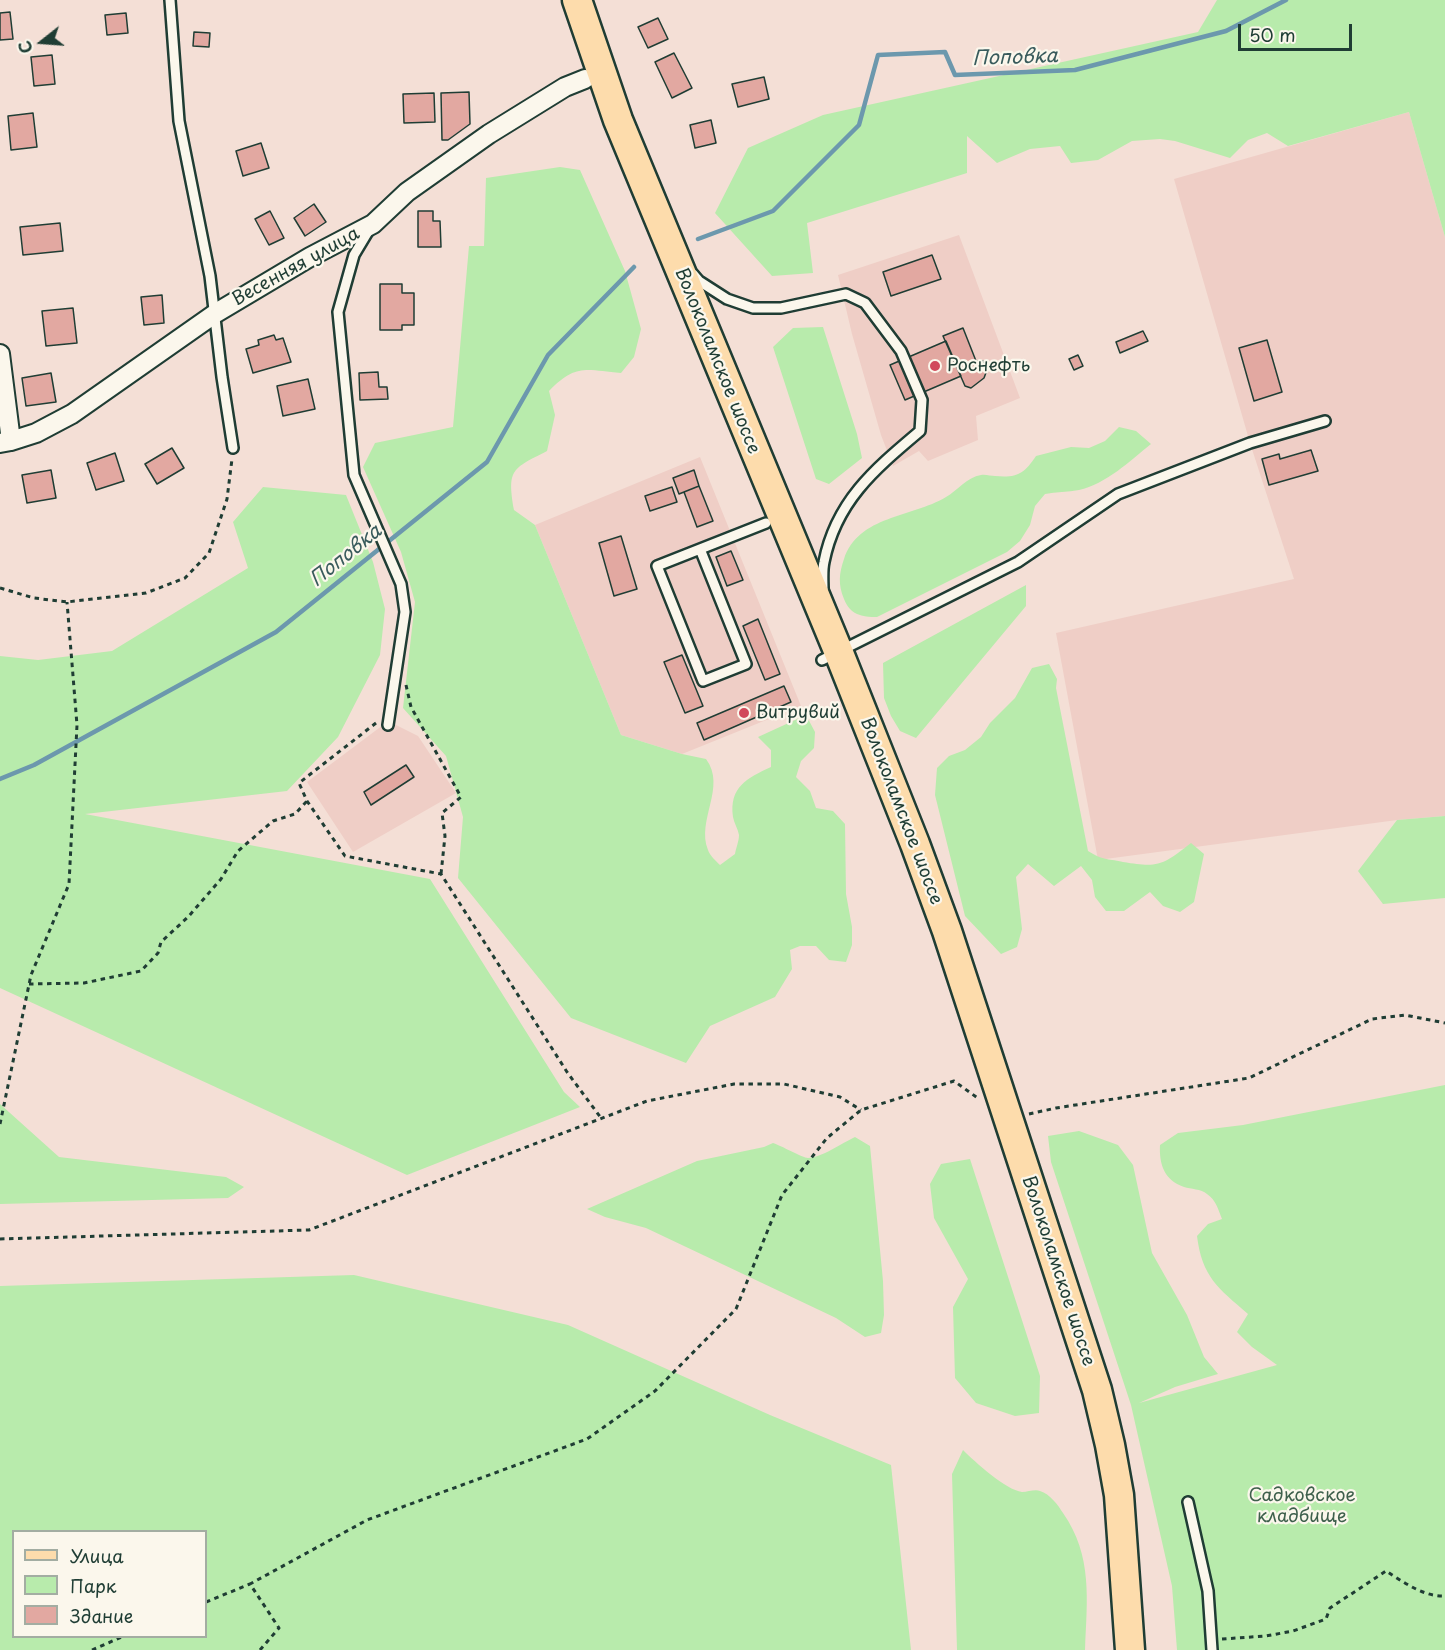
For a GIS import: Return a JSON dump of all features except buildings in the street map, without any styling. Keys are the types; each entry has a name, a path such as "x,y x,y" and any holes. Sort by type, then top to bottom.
{"main road":[{"name":"Волоколамское шоссе","path":"560,0 585,79 633,203 766,523 831,656 915,844 947,931 1075,1322 1110,1445 1119,1495 1130,1650"},
{"name":"Волоколамское шоссе","path":"577,0 618,120 823,616 831,656 931,938 1056,1319 1094,1450 1102,1498 1112,1650"}],"street":[{"name":"Весенняя улица","path":"6,442 36,433 72,414 216,313 310,257 373,224 407,192 489,135 565,87 585,79"},
{"path":"0,354 6,442"}],"lane":[{"path":"170,0 179,121 216,313 222,377 233,448"},
{"path":"373,224 354,255 338,312 354,475 401,584 405,612 388,725"},
{"path":"672,251 699,281 727,299 753,308 781,308 846,294 865,303 901,351 922,400 920,431 886,460 855,492 836,524 824,563 823,616"},
{"path":"831,656 1018,562 1118,494 1250,443 1325,421"},
{"path":"700,549 746,664 703,681 657,566 700,549 766,523"},
{"path":"1188,1502 1208,1591 1211,1645"}],"path":[{"path":"0,588 34,598 67,602 146,593 185,578 209,553 227,499 233,448"},
{"path":"0,1124 31,975 69,884 77,725 67,602"},
{"path":"399,653 411,707 461,796 442,813 445,836 441,874 567,1072 601,1118"},
{"path":"389,713 298,783 307,801 345,856 441,874"},
{"path":"29,984 84,983 141,971 158,953 161,942 188,917 221,879 238,851 273,821 295,814 307,801"},
{"path":"1007,1119 1056,1108 1249,1078 1372,1019 1405,1015 1445,1023"},
{"path":"207,1602 250,1584 367,1520 587,1439 655,1391 736,1309 782,1195 827,1138 861,1110 954,1081 983,1102"},
{"path":"0,1239 309,1230 647,1101 734,1084 784,1084 840,1097 861,1110"},
{"path":"1211,1645 1293,1631 1326,1619 1330,1608 1386,1571 1416,1589 1439,1597 1445,1596"},
{"path":"250,1584 279,1628 260,1650"},
{"path":"92,1650 119,1638"}],"shaded area":[{"path":"1409,112 1445,237 1445,816 1397,820 1098,860 1056,633 1294,579 1250,443 1174,179"},
{"name":"Роснефть","path":"959,235 1020,398 976,416 978,440 928,461 919,451 893,466 881,435 838,275"},
{"path":"700,457 801,706 682,754 621,735 535,525"},
{"path":"394,724 418,736 456,793 353,852 307,782 383,725"}],"green space":[{"path":"1217,0 1445,0 1445,237 1409,112 1288,146 1267,133 1248,140 1230,158 1175,141 1160,139 1132,141 1098,160 1071,163 1060,146 1030,149 997,163 967,136 967,173 807,223 813,273 772,276 715,213 748,148 823,115 1198,32"},
{"path":"560,167 580,170 625,271 641,329 634,357 621,373 590,370 574,372 549,391 555,415 547,451 526,462 515,472 511,486 514,510 535,525 621,735 706,759 712,770 713,792 705,839 709,852 720,865 735,854 738,842 739,835 732,807 737,791 754,775 771,767 771,750 758,737 806,715 815,732 814,748 801,761 796,777 810,791 816,808 833,811 845,824 846,894 852,927 852,945 846,962 829,960 816,946 800,946 790,950 792,969 775,997 710,1026 686,1063 571,1018 458,878 463,817 446,756 403,708 415,602 401,552 363,467 375,443 453,427 469,246 484,246 486,178"},
{"path":"823,327 857,434 862,458 829,484 816,479 773,347 793,328"},
{"path":"1119,427 1136,431 1151,444 1099,483 1079,490 1045,494 1035,506 1030,525 1020,541 1007,552 877,617 857,614 850,609 842,594 840,574 851,545 861,534 888,519 946,497 976,476 1014,475 1024,471 1036,456 1071,447 1089,448 1105,441"},
{"path":"263,487 346,495 373,562 385,609 380,655 338,737 287,791 85,814 430,879 564,1092 580,1107 407,1175 0,988 0,656 38,660 112,651 248,568 233,522"},
{"path":"1026,585 1026,606 916,738 900,731 884,698 883,663"},
{"path":"1049,664 1057,679 1056,688 1088,851 1105,859 1145,865 1167,860 1191,843 1204,854 1194,902 1180,912 1163,906 1150,892 1124,911 1106,911 1095,897 1092,880 1081,866 1054,886 1028,864 1016,877 1022,929 1017,947 1001,954 965,916 935,795 937,768 949,756 965,750 981,737 990,723 1015,698 1032,668"},
{"path":"1445,816 1445,898 1383,904 1358,871 1397,820"},
{"name":"Садковское кладбище","path":"1445,1085 1445,1650 1177,1650 1172,1586 1131,1405 1051,1162 1048,1136 1079,1131 1118,1145 1133,1165 1152,1253 1187,1315 1204,1357 1218,1374 1175,1387 1139,1403 1277,1365 1252,1347 1237,1332 1248,1314 1213,1281 1203,1262 1197,1236 1208,1224 1222,1219 1213,1199 1205,1192 1177,1184 1167,1176 1162,1165 1160,1145 1178,1133 1243,1125"},
{"path":"0,1104 59,1157 226,1177 244,1187 228,1198 0,1204"},
{"path":"855,1137 870,1146 883,1281 884,1315 881,1333 865,1337 836,1318 646,1228 605,1217 587,1209 697,1161 764,1147 773,1143 808,1158 825,1153"},
{"path":"970,1159 1040,1376 1039,1413 1015,1416 976,1403 955,1378 953,1307 968,1279 934,1218 930,1184 941,1164"},
{"path":"354,1275 568,1325 770,1415 891,1465 911,1650 0,1650 0,1286"},
{"path":"963,1450 999,1481 1015,1490 1044,1492 1056,1503 1073,1529 1084,1562 1086,1579 1085,1650 957,1650 952,1474"}],"waterway":[{"name":"Поповка","path":"698,239 773,211 859,125 878,55 945,52 955,75 1075,70 1226,31 1286,0"},
{"name":"Поповка","path":"0,779 34,765 276,632 487,462 548,355 634,267"}],"place":[{"name":"Роснефть","path":"935,366"},
{"name":"Витрувий","path":"744,713"}]}
